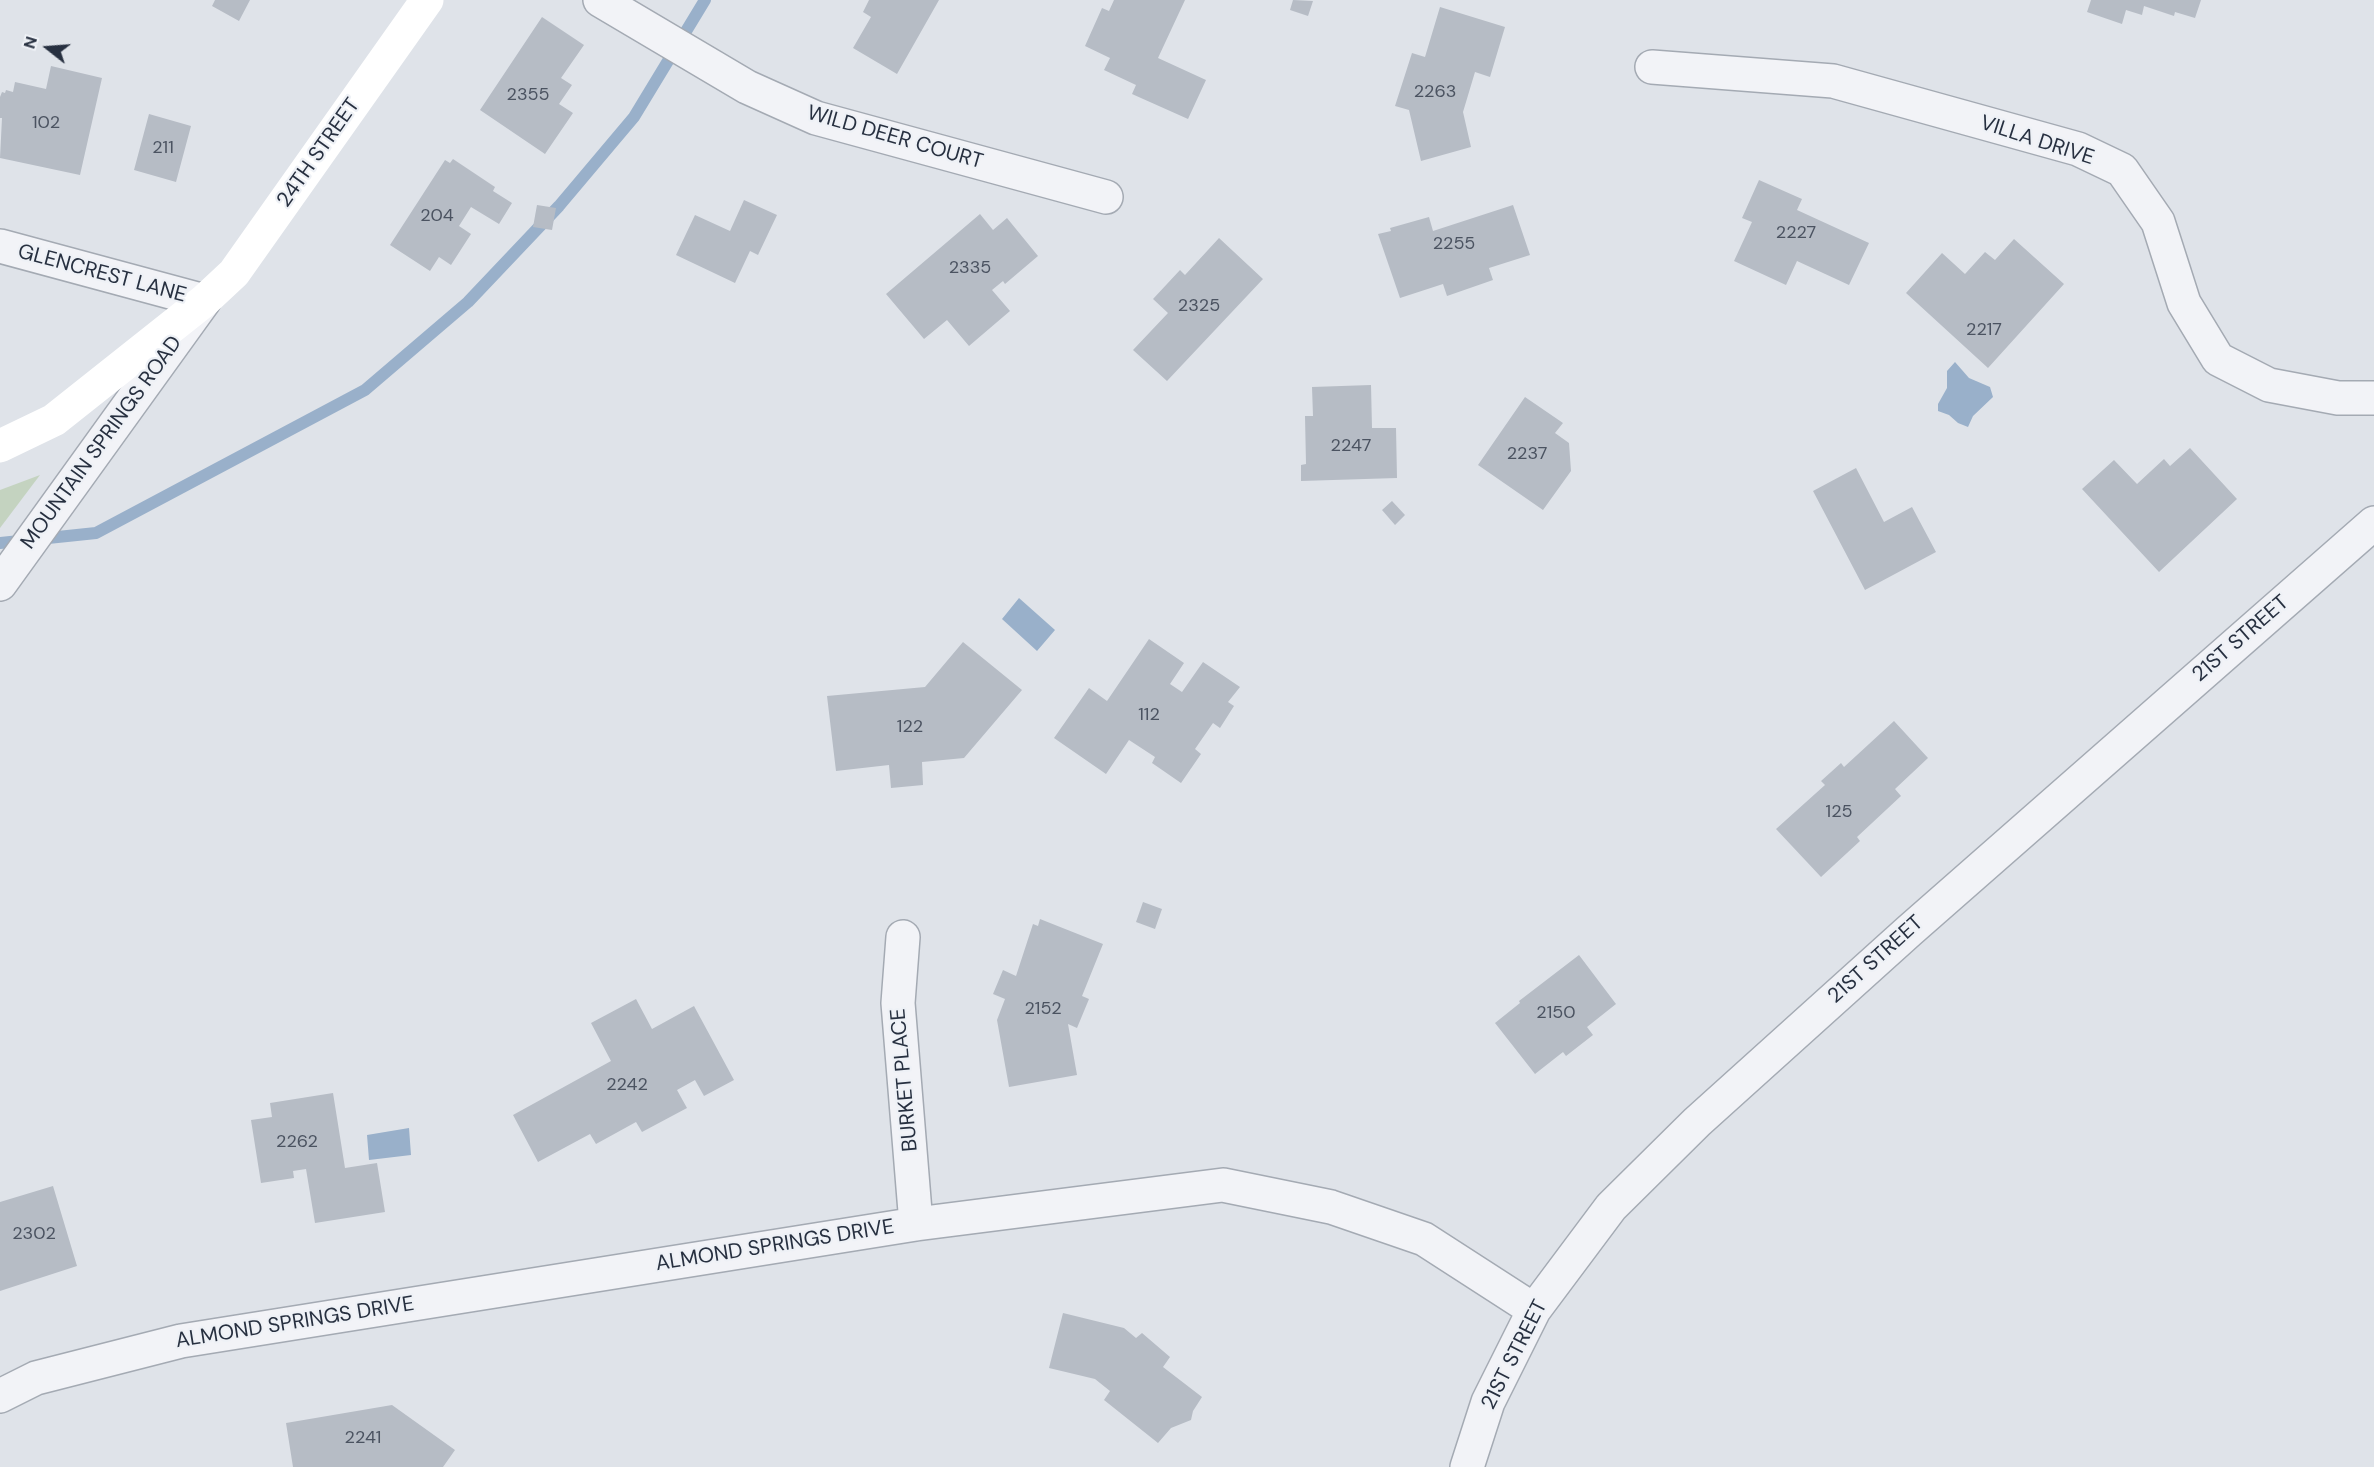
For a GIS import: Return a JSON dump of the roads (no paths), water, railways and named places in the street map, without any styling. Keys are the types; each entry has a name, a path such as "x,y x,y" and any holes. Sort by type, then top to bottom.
{"main road":[{"name":"24TH STREET","path":"0,446 54,420 204,302 234,273 427,0"}],"street":[{"name":"WILD DEER COURT","path":"600,0 747,87 816,118 1106,197"},
{"name":"VILLA DRIVE","path":"1652,67 1833,81 2087,153 2122,170 2158,222 2184,303 2218,359 2270,385 2338,398 2374,398"},
{"name":"GLENCREST LANE","path":"0,246 204,302"},
{"name":"MOUNTAIN SPRINGS ROAD","path":"0,584 204,302"},
{"name":"21ST STREET","path":"1467,1467 1488,1402 1534,1310 1611,1207 1698,1122 1926,916 2374,523"},
{"name":"BURKET PLACE","path":"903,937 898,1003 916,1224"},
{"name":"ALMOND SPRINGS DRIVE","path":"0,1395 36,1378 181,1341 916,1224 1223,1185 1331,1208 1424,1239 1534,1310"}],"water":[{"path":"1955,362 1969,378 1990,387 1993,397 1973,416 1968,427 1938,411 1938,404 1947,388 1947,371"},
{"path":"1019,598 1055,630 1037,651 1002,619"},
{"path":"409,1128 411,1155 369,1160 367,1135"}],"waterway":[{"path":"0,543 96,533 365,390 468,302 559,206 634,117 705,0"}]}
